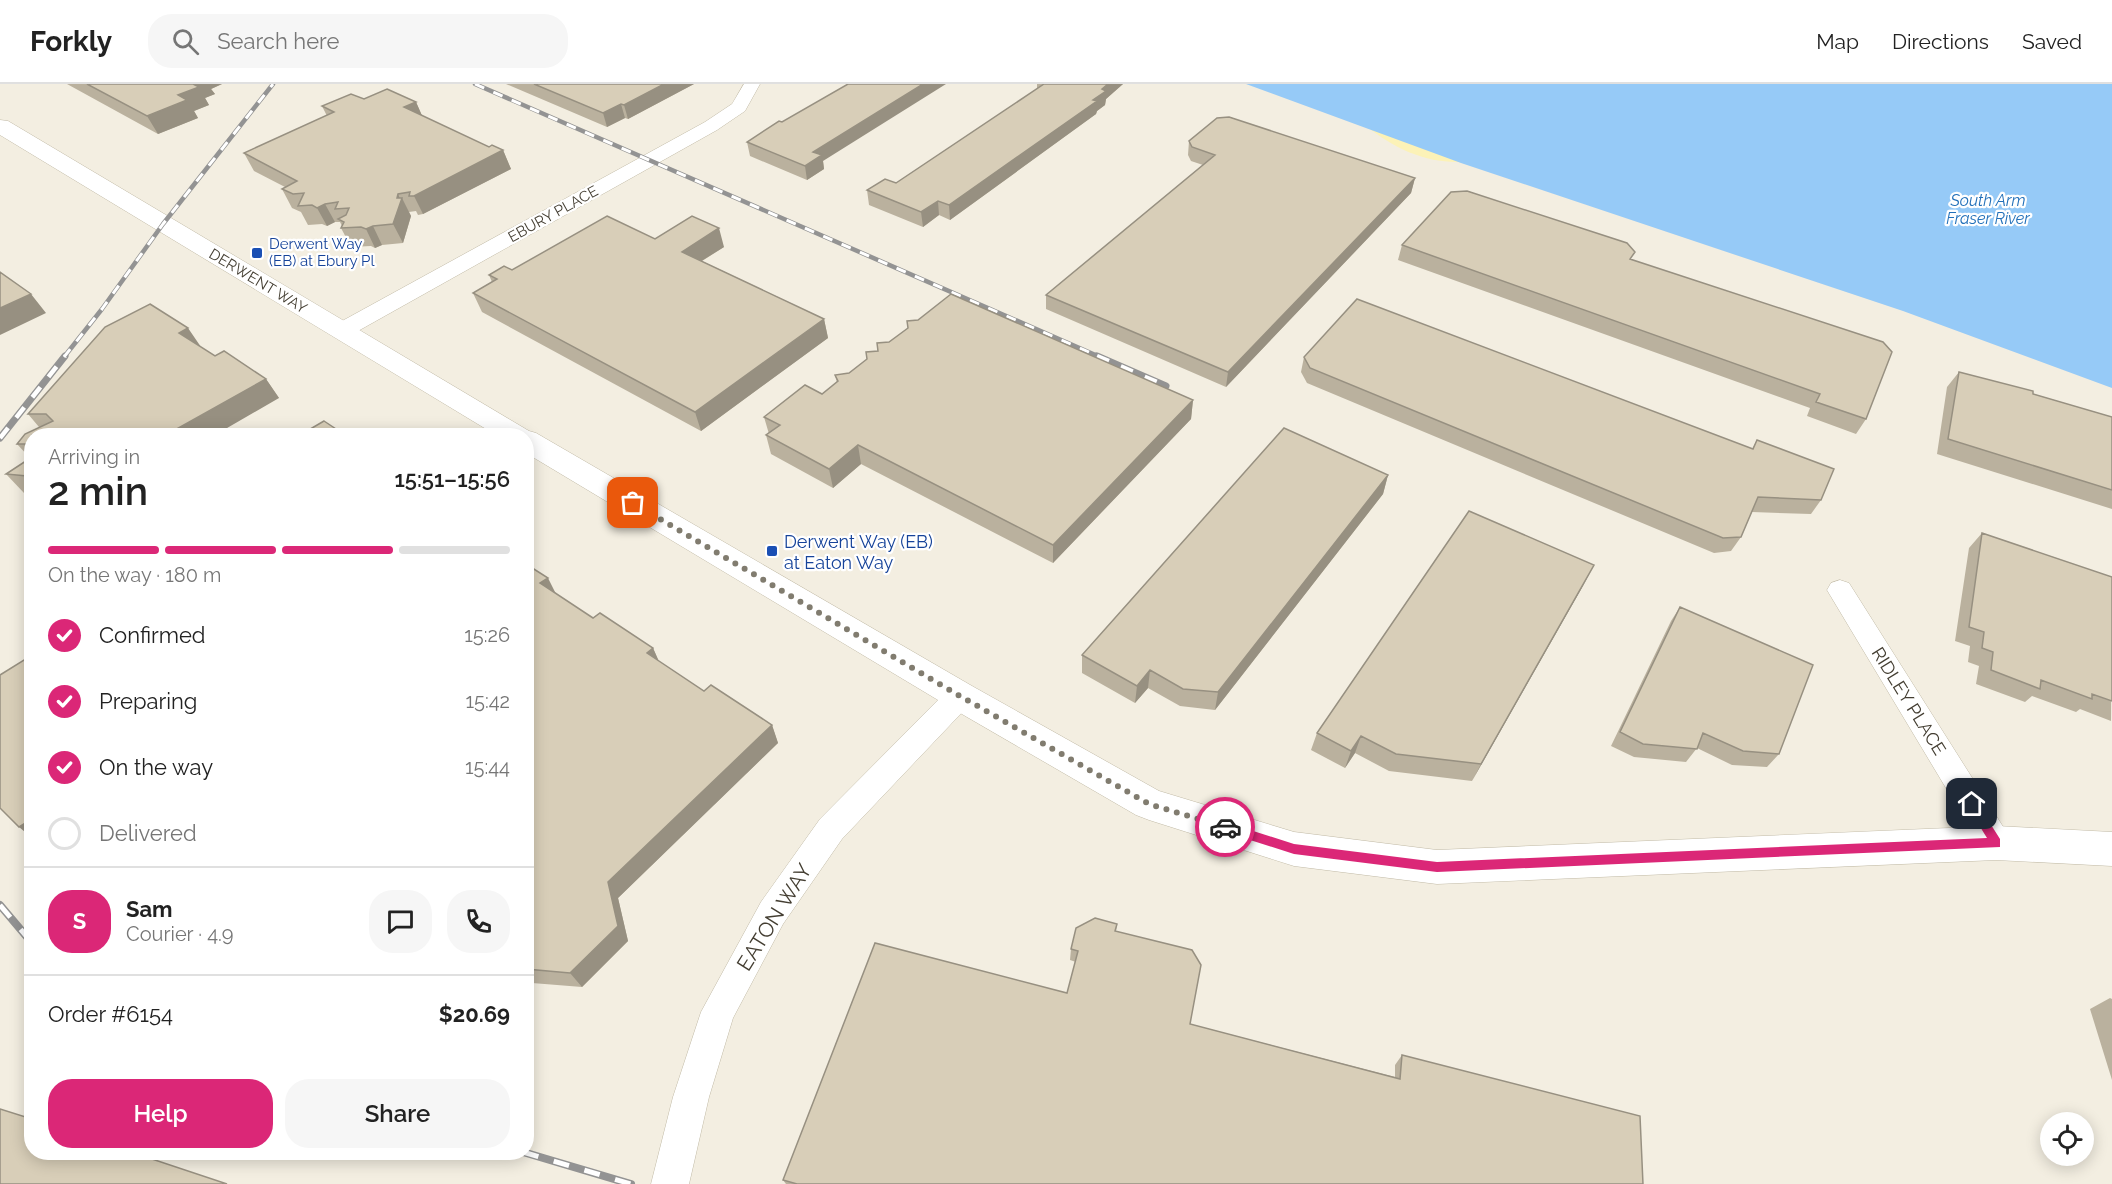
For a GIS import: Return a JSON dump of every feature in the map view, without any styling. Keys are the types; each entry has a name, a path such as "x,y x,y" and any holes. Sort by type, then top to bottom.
{"street":[{"name":"EBURY PLACE","path":"341,331 711,126 740,107 752,84"},
{"name":"DERWENT WAY","path":"0,126 506,428"},
{"path":"534,445 960,696 1149,804 1294,849 1437,867 1996,843 2112,849"},
{"name":"RIDLEY PLACE","path":"1840,590 1996,843"},
{"name":"EATON WAY","path":"670,1184 691,1097 718,1012 772,913 831,829 960,696"}],"sand":[{"path":"1366,126 1473,161 1443,161 1416,155 1390,143"}],"water":[{"name":"South Arm Fraser River","path":"1246,84 2112,84 2112,388 1903,311 1461,163"}],"building":[{"path":"87,84 193,84 199,87 178,95 187,100 147,116"},
{"path":"534,84 664,84 603,113"},
{"path":"848,84 923,84 813,152 822,155 805,166 747,142 779,121 782,122"},
{"path":"1044,84 1108,84 1102,89 1106,91 1093,100 1097,101 949,205 938,201 921,212 867,190 885,179 896,183"},
{"path":"387,89 416,102 404,107 489,147 492,145 503,150 414,196 409,196 410,192 398,194 397,198 402,198 393,224 366,229 341,228 344,222 338,219 346,215 349,208 335,209 338,202 317,208 312,205 298,206 304,193 293,194 282,189 297,181 244,153 334,112 322,106 351,94 364,99"},
{"path":"1229,117 1415,178 1228,372 1046,295 1215,155 1192,147 1189,141 1217,118"},
{"path":"1467,191 1627,243 1635,252 1630,259 1883,342 1892,352 1866,419 1816,402 1820,394 1402,245 1451,192"},
{"path":"607,216 655,239 692,216 719,228 682,252 824,319 695,412 473,293 497,279 489,275 504,266 512,270"},
{"path":"0,272 31,294 0,308"},
{"path":"951,294 1193,400 1053,545 858,445 829,469 766,435 780,425 764,417 805,385 822,394 838,381 835,375 849,373 867,359 866,352 878,351 877,343 889,342 908,328 907,321 918,320"},
{"path":"1357,299 1753,449 1757,440 1834,469 1821,500 1758,497 1741,537 1723,538 1310,368 1304,357"},
{"path":"150,304 188,328 179,333 215,356 224,351 266,379 178,428 38,428 53,421 46,414 28,414 105,327"},
{"path":"1959,372 2033,391 2033,394 2112,417 2112,490 1948,439"},
{"path":"324,421 334,428 312,428"},
{"path":"1284,428 1388,475 1218,692 1183,689 1150,670 1137,686 1082,655"},
{"path":"24,435 24,444 17,444"},
{"path":"24,462 24,476 6,474"},
{"path":"1469,511 1594,565 1481,764 1396,754 1361,736 1351,751 1317,733"},
{"path":"1982,533 2112,577 2112,701 2092,694 2092,699 2041,680 2040,689 1991,670 1993,652 1982,648 1984,632 1969,627"},
{"path":"534,569 548,578 540,583 593,618 600,613 653,648 647,653 704,691 711,685 772,725 608,882 618,926 570,973 534,970"},
{"path":"1680,607 1813,665 1779,754 1743,751 1703,733 1697,749 1643,744 1620,732"},
{"path":"24,660 24,824 19,827 0,808 0,675"},
{"path":"1095,918 1117,924 1115,931 1192,950 1201,965 1190,1024 1400,1079 1402,1055 1640,1116 1643,1184 797,1184 783,1180 875,943 1067,993 1078,951 1071,949 1076,928"},
{"path":"0,1109 24,1116 24,1160 155,1160 227,1184 0,1184"}],"railway":[{"path":"64,357 102,309 163,224 273,84"},
{"path":"475,84 1100,357"},
{"path":"0,438 65,356"},
{"path":"1097,356 1166,386"},
{"path":"0,905 24,934"},
{"path":"534,1155 631,1184"}],"way so far":[{"path":"633,503 960,696 1149,804 1225,827"}],"place":[{"name":"Derwent Way (EB) at Ebury Pl","path":"257,253"},
{"name":"Derwent Way (EB) at Eaton Way","path":"772,551"}],"route":[{"path":"1225,827 1294,849 1437,867 1996,843 1972,804"}]}
